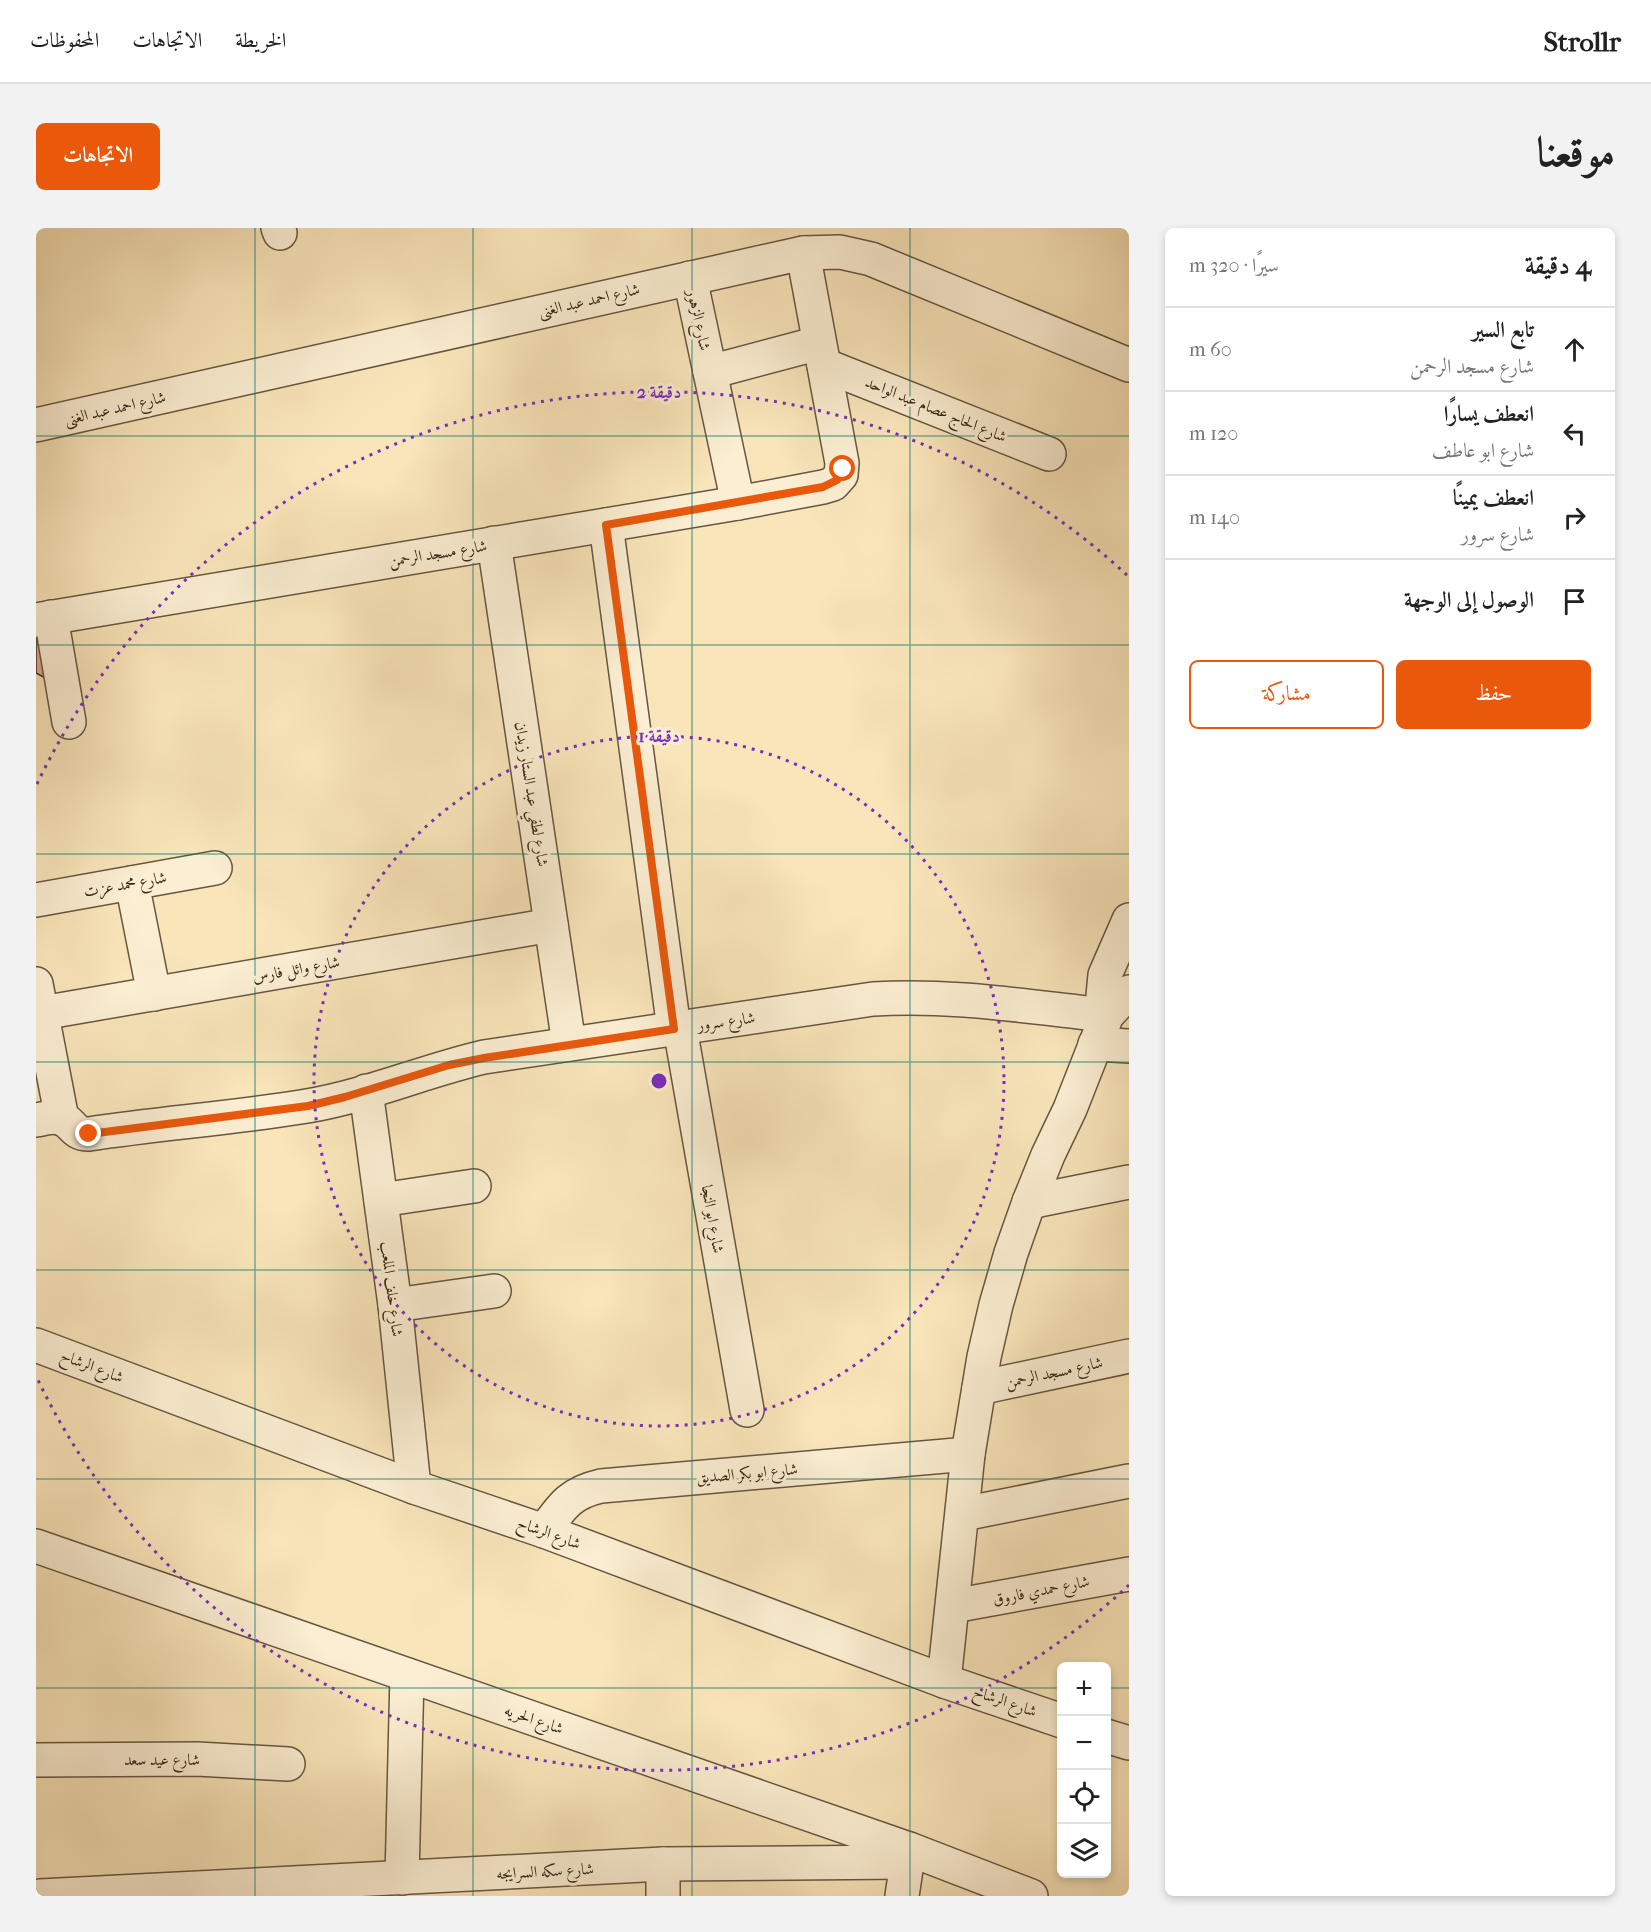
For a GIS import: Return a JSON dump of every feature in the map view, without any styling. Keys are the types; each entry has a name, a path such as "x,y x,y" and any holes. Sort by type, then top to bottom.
{"street":[{"name":"شارع احمد عبد الغنى","path":"36,425 803,253 840,252 871,259 1129,365"},
{"path":"710,372 821,354 803,253"},
{"name":"شارع الزهور","path":"690,278 738,503"},
{"name":"شارع الحاج عصام عبد الواحد","path":"821,354 1049,454"},
{"name":"شارع مسجد الرحمن","path":"43,618 823,487 837,480 841,475 842,463 821,354"},
{"name":"شارع ابو النجا","path":"606,525 677,1028 747,1410"},
{"name":"شارع لطفي عبد الستار زيدان","path":"494,543 569,1044"},
{"path":"43,618 69,722"},
{"name":"شارع محمد عزت","path":"36,900 215,868"},
{"path":"132,883 154,994"},
{"path":"944,1681 968,1454 996,1305 1011,1252 1029,1202 1110,1017 1103,996 1105,975 1129,920"},
{"name":"شارع وائل فارس","path":"39,999 154,994 551,925"},
{"name":"شارع سرور","path":"49,1119 79,1133 89,1134 308,1106 449,1065 484,1058 873,999 943,998 1110,1017 1129,1046"},
{"path":"39,999 49,1119"},
{"name":"شارع خلف الملعب","path":"366,1091 395,1305 414,1487"},
{"path":"1029,1202 1129,1182"},
{"path":"381,1200 474,1186"},
{"path":"395,1305 494,1291"},
{"name":"شارع الرشاح","path":"36,1345 414,1487 544,1531 944,1681 1057,1718"},
{"name":"شارع مسجد الرحمن","path":"979,1388 1129,1356"},
{"name":"شارع ابو بكر الصديق","path":"544,1531 573,1496 586,1489 602,1486 968,1454"},
{"path":"963,1514 1129,1481"},
{"name":"شارع الحريه","path":"36,1546 407,1675 908,1855 1030,1896"},
{"name":"شارع حمدي فاروق","path":"953,1606 1129,1574"},
{"path":"402,1878 407,1675"},
{"path":"1111,1737 1129,1743"},
{"name":"شارع عيد سعد","path":"36,1760 197,1759 288,1764"},
{"path":"902,1896 908,1855"},
{"name":"شارع سكه السرايجه","path":"40,1896 223,1892 402,1878 529,1884 663,1880 908,1855"}],"building":[{"path":"51,633 47,679 36,673 36,636"}],"route":[{"path":"89,1134 308,1106 449,1065 674,1029 606,525 823,487 833,484 843,469"}]}
